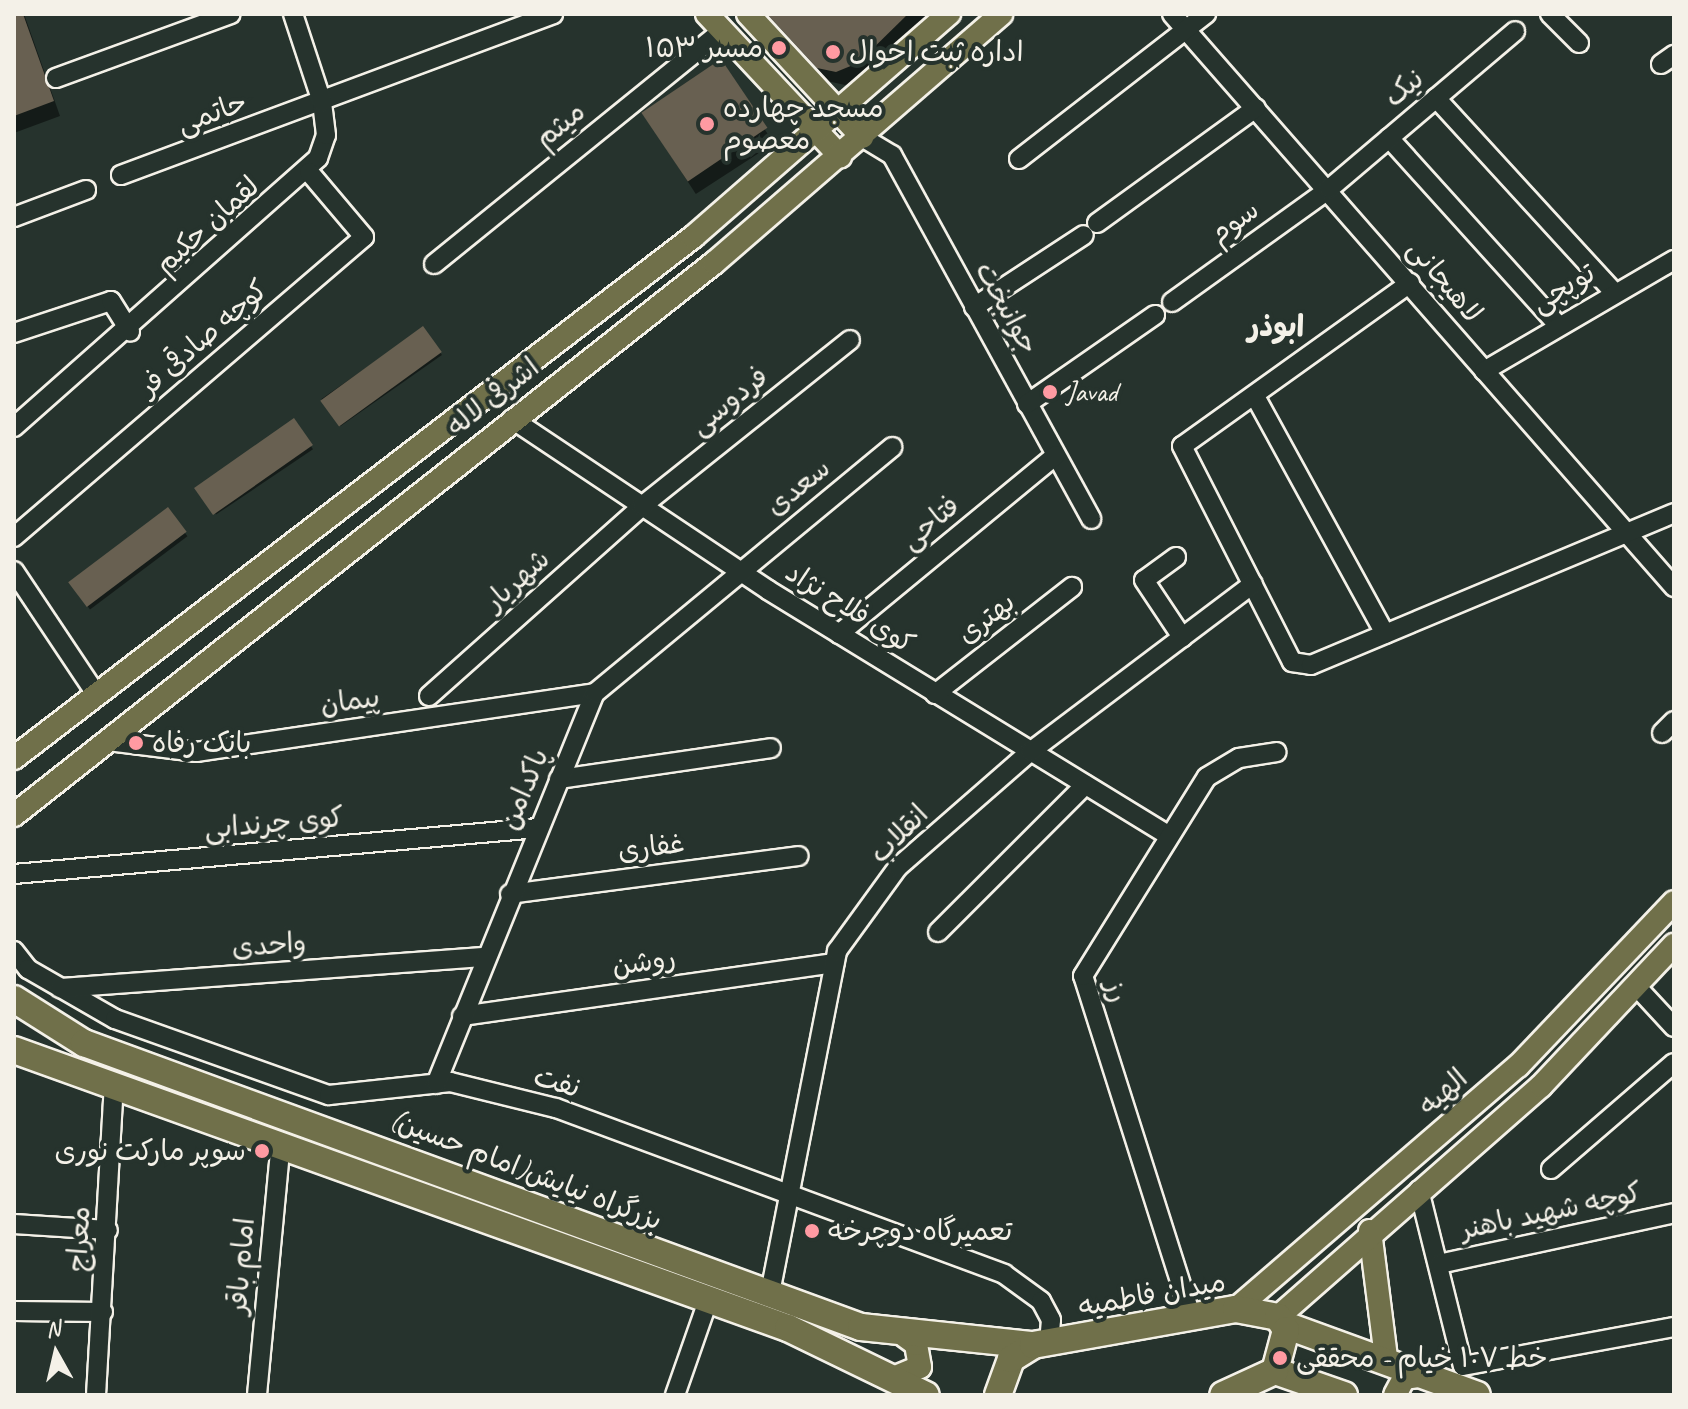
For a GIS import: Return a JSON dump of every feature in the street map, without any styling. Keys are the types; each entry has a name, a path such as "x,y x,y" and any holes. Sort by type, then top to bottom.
{"highway":[{"name":"بزرگراه نیایش(امام حسین)","path":"14,999 84,1043 770,1293 905,1336 1041,1344"},
{"path":"14,1050 281,1143 708,1301 896,1377 926,1395"},
{"name":"میدان فاطمیه","path":"1041,1344 1236,1309 1281,1321 1386,1358 1477,1395"},
{"path":"1275,1371 1281,1321"},
{"path":"998,1395 1011,1359 1041,1344"},
{"path":"1223,1395 1275,1371 1320,1390 1344,1395"}],"main road":[{"path":"748,14 862,137"},
{"name":"اشرفی لاله","path":"14,758 693,237 949,14"},
{"name":"اشرفی لاله","path":"14,815 116,742 840,156 1001,14"},
{"path":"715,22 840,156"},
{"name":"الهیه","path":"1236,1309 1518,1066 1674,902"},
{"name":"الهیه","path":"1281,1321 1370,1231 1541,1086 1674,945"},
{"path":"1370,1231 1386,1358"},
{"path":"896,1377 920,1367 916,1344 905,1336"},
{"path":"1395,1395 1404,1378 1427,1375"}],"street":[{"path":"56,78 231,14"},
{"name":"لقمان حکیم","path":"14,427 130,332 309,172 326,135 322,102 293,14"},
{"name":"حاتمی","path":"121,175 553,14"},
{"name":"لاهیجانی","path":"1172,14 1329,189 1674,587"},
{"path":"1019,159 1206,14"},
{"path":"1550,14 1579,43"},
{"name":"میثم","path":"434,264 715,22"},
{"name":"نیک","path":"1329,189 1515,31"},
{"path":"1436,98 1612,290"},
{"path":"974,307 1090,229 1256,108"},
{"name":"جوانبخت","path":"862,137 892,155 1091,519"},
{"path":"1389,138 1557,324"},
{"name":"کوچه صادقی فر","path":"14,537 364,237 309,172"},
{"name":"سوم","path":"1172,302 1329,189"},
{"path":"14,217 86,190"},
{"name":"توپچی","path":"1484,371 1612,290 1674,260"},
{"path":"1410,283 1256,398 1182,446 1292,662 1311,665 1674,513"},
{"path":"14,333 111,301 130,332"},
{"path":"1027,404 1155,315"},
{"name":"فردوسی","path":"642,506 850,340"},
{"path":"1256,398 1385,634"},
{"name":"کوی فلاح نژاد","path":"512,419 839,634 1166,834"},
{"name":"سعدی","path":"740,571 892,447"},
{"name":"فتاحی","path":"839,634 1056,455"},
{"name":"شهریار","path":"429,696 642,506"},
{"path":"1176,557 1144,580 1182,637"},
{"path":"14,571 96,694"},
{"name":"پاکدامن","path":"436,1084 484,957 595,693 740,571"},
{"name":"انقلاب","path":"770,1293 834,963 898,867 1030,752 1253,584"},
{"name":"بهتری","path":"935,694 1072,587"},
{"name":"پیمان","path":"116,742 196,752 595,693"},
{"path":"559,779 771,748"},
{"name":"رز","path":"1192,1319 1083,976 1166,834 1207,777 1239,758 1277,752"},
{"path":"938,932 1085,785"},
{"name":"کوی چرندابی","path":"14,874 538,828"},
{"name":"غفاری","path":"510,894 799,856"},
{"name":"نفت","path":"14,951 57,988 115,1019 329,1095 436,1084 556,1108 787,1197 1004,1274 1041,1301 1051,1320 1041,1344"},
{"name":"واحدی","path":"57,988 484,957"},
{"name":"روشن","path":"462,1016 834,963"},
{"path":"1636,986 1674,1027"},
{"path":"1551,1169 1671,1071"},
{"name":"معراج","path":"96,1395 108,1230 114,1085"},
{"path":"317,1127 329,1095"},
{"name":"امام باقر","path":"257,1395 281,1143"},
{"path":"1419,1190 1463,1366 1674,1327"},
{"name":"کوچه شهید باهنر","path":"1439,1264 1674,1213"},
{"path":"14,1224 108,1230"},
{"path":"675,1395 708,1301"},
{"path":"14,1311 103,1312"}],"building":[{"path":"14,14 23,14 54,101 14,116"},
{"name":"اداره ثبت احوال","path":"767,14 908,14 858,63 836,72 817,68"},
{"name":"مسجد چهارده معصوم","path":"721,59 767,128 688,181 641,113"},
{"path":"423,326 442,352 339,427 320,401"},
{"path":"294,418 313,445 213,515 194,488"},
{"path":"168,507 187,532 87,607 68,582"}],"place":[{"name":"مسیر ۱۵۳","path":"779,48"},
{"name":"اداره ثبت احوال","path":"833,52"},
{"name":"مسجد چهارده معصوم","path":"707,124"},
{"name":"Javad","path":"1050,392"},
{"name":"بانک رفاه","path":"136,743"},
{"name":"سوپر مارکت نوری","path":"262,1151"},
{"name":"تعمیرگاه دوچرخه","path":"812,1231"},
{"name":"خط ۱۰۷ خیام - محققی","path":"1280,1358"}],"district":[{"name":"ابوذر","path":"1276,326"}]}
